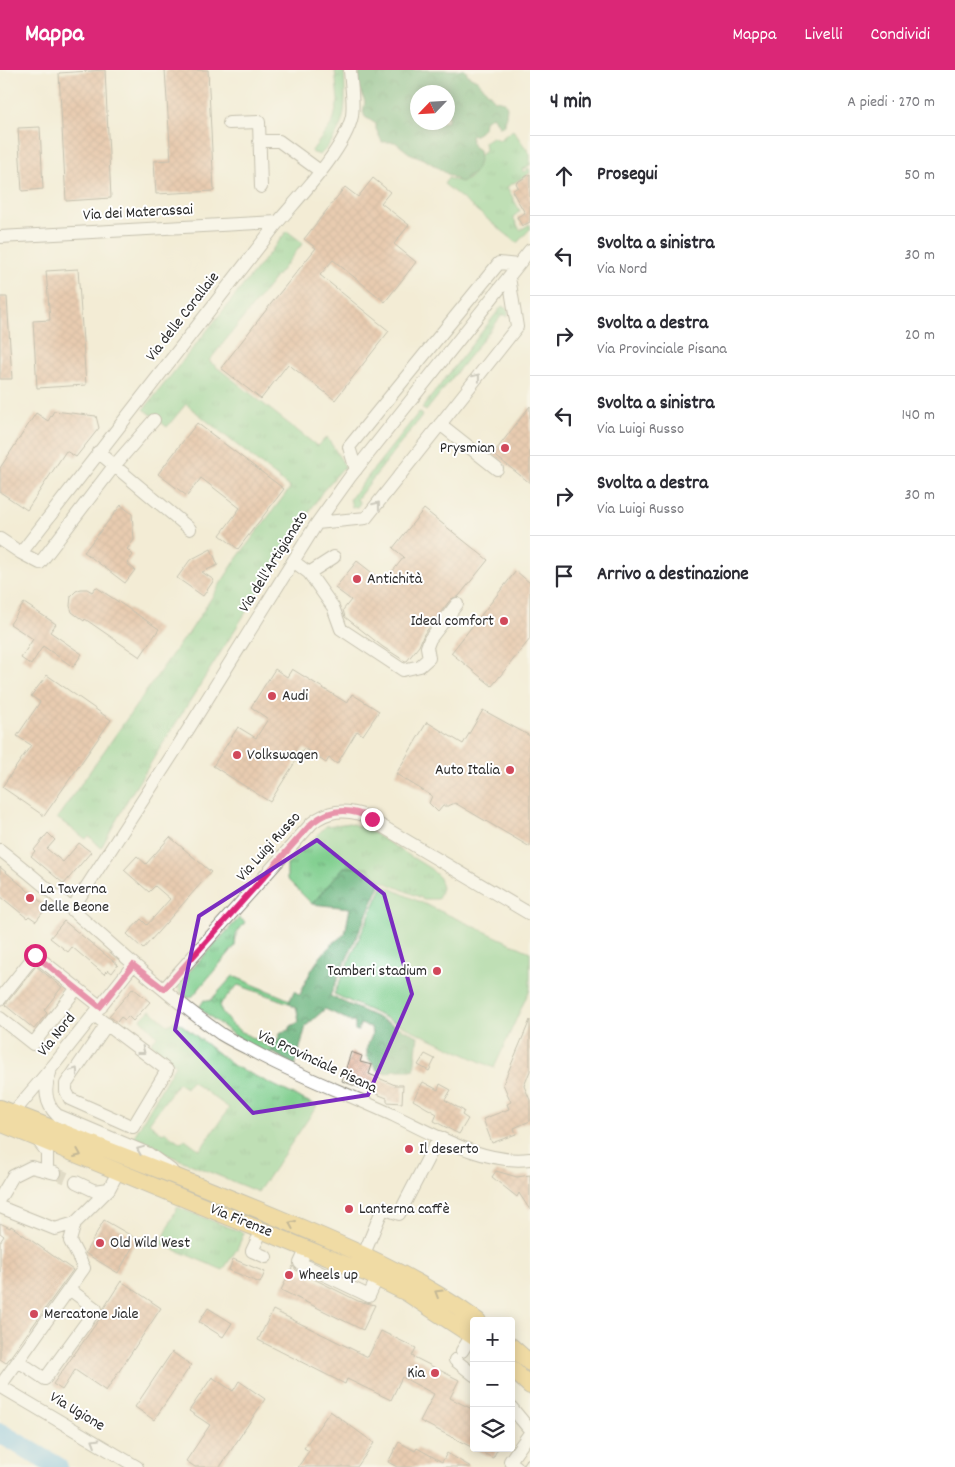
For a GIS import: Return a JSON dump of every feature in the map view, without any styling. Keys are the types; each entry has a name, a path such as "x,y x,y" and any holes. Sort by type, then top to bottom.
{"main road":[{"name":"Via Firenze","path":"3,1119 34,1136 118,1172 377,1278 470,1328"},
{"name":"Via Firenze","path":"3,1119 181,1177 364,1254 422,1283 470,1326"},
{"path":"515,1350 530,1363"},
{"path":"515,1372 530,1386"}],"street":[{"name":"Via delle Corallaie","path":"21,552 340,142 352,117 353,102 350,70"},
{"path":"229,123 259,122 261,187"},
{"path":"259,141 279,141 320,170"},
{"name":"Via dei Materassai","path":"0,236 278,222"},
{"name":"Via dell'Artigianato","path":"72,909 176,749 317,523 356,470 530,250"},
{"path":"356,470 349,447 499,263 518,265"},
{"path":"317,523 366,518 517,327 509,277"},
{"path":"0,539 40,564 114,466 154,420"},
{"path":"440,424 496,469"},
{"path":"98,452 190,529"},
{"path":"309,573 334,558"},
{"path":"293,561 309,573 333,607 341,629 403,670 420,666 428,658 430,639 457,604"},
{"name":"Via Luigi Russo","path":"164,989 312,823 324,814 333,812 347,811 363,815 530,914"},
{"name":"Via Provinciale Pisana","path":"0,850 72,909 133,965 222,1034 276,1064 363,1101 439,1137 485,1155 517,1161 530,1159"},
{"path":"0,999 35,955 77,988 101,1017 167,1070 133,1127 70,1098 66,1091 66,1084 101,1017"},
{"name":"Via Nord","path":"3,1119 101,1017 133,965"},
{"path":"0,1018 33,1044 77,988"},
{"name":"Via Firenze","path":"53,1066 48,1079 47,1097 50,1108 57,1115 149,1154 181,1177"},
{"path":"0,1198 13,1176 31,1167 51,1172 47,1152 34,1136"},
{"path":"364,1254 383,1208 398,1214 439,1137"},
{"path":"0,1207 55,1229 75,1222 109,1189 118,1172"},
{"path":"76,1182 95,1191 109,1189"},
{"path":"0,1386 18,1361 42,1320 69,1289 84,1268 70,1241 75,1222"},
{"path":"262,1230 252,1251 266,1257"},
{"path":"18,1361 45,1379 96,1309 69,1289"},
{"path":"470,1338 458,1355 470,1370"},
{"name":"Via Ugione","path":"0,1386 137,1467"},
{"path":"515,1413 530,1431 510,1461 516,1467"}],"highlighted area":[{"path":"317,840 384,894 412,994 368,1095 253,1113 175,1030 199,916"}],"green space":[{"path":"335,70 344,70 345,106 336,135 320,155 311,152 333,122 338,101"},
{"path":"360,70 465,70 495,100 505,102 507,107 505,125 500,127 492,116 485,121 481,131 471,136 472,145 479,150 478,165 473,174 460,182 424,159 409,153 395,142 382,142 376,129 376,124 365,117 363,112 365,102 358,83"},
{"path":"513,130 530,154 530,165 522,170 524,172 529,168 530,173 507,187 520,211 513,217 520,230 530,224 530,229 517,243 444,184 448,178 465,181 470,178 485,150 484,142 492,137 499,140"},
{"path":"287,231 303,243 209,361 317,446 327,437 345,469 343,468 322,492 128,799 101,848 89,836 86,839 57,818 185,636 187,636 237,558 290,488 186,404 167,427 144,409"},
{"path":"502,306 508,310 507,317 503,314 426,411 422,408"},
{"path":"419,412 423,415 357,499 360,503 357,507 352,507 350,499"},
{"path":"350,823 370,831 431,869 439,877 442,888 438,899 424,899 382,881 369,868 344,867 312,904 287,879 287,865 326,826"},
{"path":"344,867 369,868 382,881 330,996 418,1036 414,1070 394,1070 387,1073 378,1071 367,1057 367,1047 372,1035 371,1027 360,1024 358,1031 355,1030 355,1023 325,1009 306,1026 295,1066 272,1052 281,1032 289,1030 291,1026 299,1022 297,1010 289,1003 294,991 300,995 308,977 323,953 345,934 350,908 312,904"},
{"name":"Tamberi stadium","path":"383,885 530,952 530,989 494,1068 334,994"},
{"path":"239,918 245,922 236,934 235,946 192,997 189,998 184,995 180,991 178,984"},
{"path":"233,976 290,1000 289,1003 238,985 219,1005 227,1020 234,1026 273,1049 270,1055 239,1039 199,1008 204,1000 210,1001"},
{"path":"150,1010 168,1025 176,1020 234,1066 317,1106 258,1192 132,1140 175,1065 151,1043 157,1036 141,1019","holes":["191,1081 229,1108 200,1150 185,1139 181,1143 165,1132 163,1134 149,1123 178,1083 186,1088"]},
{"path":"177,1207 244,1233 237,1249 223,1270 161,1244"}],"building":[{"path":"105,70 111,198 66,201 59,73"},
{"path":"165,70 208,70 214,191 156,194 154,161 171,160"},
{"path":"40,127 43,189 22,191 18,128"},
{"path":"530,174 530,222 522,226 517,217 525,213 512,191 518,187 516,183"},
{"path":"373,178 390,192 381,203 409,225 394,244 416,262 385,302 333,260 320,275 389,331 335,400 288,364 261,399 221,368 316,248 304,239 345,187 358,197"},
{"path":"78,269 86,385 37,388 33,321 50,320 46,271"},
{"path":"0,297 7,297 12,379 0,379"},
{"name":"Prysmian","path":"530,406 530,483 493,454"},
{"path":"54,411 96,416 99,428 76,457 66,451 27,510 0,492 0,468 36,413 48,421"},
{"path":"197,423 284,489 238,549 220,535 240,508 201,478 187,496 158,474"},
{"path":"121,505 132,514 134,540 127,549 133,555 127,563 135,570 125,583 84,552"},
{"path":"424,509 488,560 459,596 451,599 424,634 419,646 405,661 383,647 345,617 343,610 351,600 335,588 357,561 384,582 404,557 393,548"},
{"path":"211,549 218,565 202,572 214,580 203,596 177,578 190,560"},
{"path":"516,571 530,583 530,639 492,686 451,653"},
{"path":"96,587 159,629 140,657 72,612 70,606 71,596 81,589 87,589 92,592"},
{"path":"24,603 56,624 50,632 82,654 73,667 43,646 31,665 21,658 33,639 10,624"},
{"path":"275,669 287,677 292,669 347,703 352,694 379,711 363,735 357,731 337,764 329,758 326,763 304,748 270,802 213,766 238,727 256,738 268,719 251,707"},
{"path":"47,675 111,720 44,816 2,787 31,745 17,736 40,702 31,696"},
{"path":"483,710 530,736 530,847 455,803 443,806 438,812 429,803 432,796 396,774 427,722 463,744"},
{"path":"48,833 55,840 47,849 63,862 79,843 91,852 64,884 31,856"},
{"path":"170,837 211,872 143,949 127,934 141,919 147,925 170,899 155,886 149,892 124,870 137,856 146,864"},
{"path":"0,867 47,907 36,921 29,916 27,918 0,896"},
{"path":"64,921 118,965 112,973 108,970 104,974 72,947 68,952 50,938"},
{"path":"36,966 62,987 44,1010 47,1013 34,1029 5,1005"},
{"path":"133,988 150,1002 133,1021 128,1016 125,1020 121,1017 117,1022 109,1016"},
{"path":"530,1020 530,1071 524,1086 530,1100 530,1121 514,1128 516,1134 492,1143 483,1119 509,1109 507,1104 511,1102 503,1084"},
{"path":"351,1052 362,1056 360,1062 372,1065 369,1074 395,1085 403,1085 402,1103 387,1102 387,1098 342,1081"},
{"path":"425,1054 435,1059 429,1071 418,1065"},
{"path":"423,1082 438,1090 440,1084 451,1090 445,1100 464,1111 462,1115 468,1119 459,1134 434,1121 437,1114 413,1100"},
{"path":"496,1171 517,1177 530,1175 530,1210 519,1193 517,1197 492,1177"},
{"path":"104,1220 137,1239 118,1273 85,1253"},
{"path":"0,1223 10,1228 11,1226 73,1270 6,1363 0,1359 0,1242 4,1236 0,1233"},
{"path":"233,1259 265,1272 260,1283 229,1270"},
{"path":"293,1266 296,1270 358,1301 375,1305 363,1330 281,1290"},
{"path":"121,1281 161,1308 106,1391 75,1370 62,1390 53,1384 103,1314 104,1308"},
{"path":"208,1308 232,1323 223,1337 199,1322"},
{"path":"273,1310 368,1357 381,1331 416,1348 412,1356 459,1380 450,1398 470,1408 470,1446 420,1421 434,1394 402,1377 391,1400 347,1379 345,1384 258,1340"},
{"path":"172,1352 191,1365 154,1420 135,1407"},
{"path":"212,1377 233,1391 239,1381 265,1399 220,1467 195,1467 186,1461 210,1425 189,1411"},
{"path":"330,1411 374,1443 357,1467 298,1467 309,1451 304,1448"},
{"path":"399,1442 415,1451 417,1448 442,1462 447,1453 471,1467 397,1467 388,1462"},
{"path":"481,1452 496,1452 493,1458"}],"waterway":[{"path":"0,1433 58,1467"}],"tunnel":[{"path":"55,1173 76,1182"}],"place":[{"name":"Prysmian","path":"505,448"},
{"name":"Antichità","path":"357,579"},
{"name":"Ideal comfort","path":"504,621"},
{"name":"Audi","path":"272,696"},
{"name":"Volkswagen","path":"237,755"},
{"name":"Auto Italia","path":"510,770"},
{"name":"La Taverna delle Beone","path":"30,898"},
{"name":"Tamberi stadium","path":"437,971"},
{"name":"Il deserto","path":"409,1149"},
{"name":"Lanterna caffè","path":"349,1209"},
{"name":"Old Wild West","path":"100,1243"},
{"name":"Wheels up","path":"289,1275"},
{"name":"Mercatone Jiale","path":"34,1314"},
{"name":"Kia","path":"435,1373"}],"route":[{"path":"35,955 100,1007 133,965 164,989 319,817 333,812 347,811 372,819"}]}
